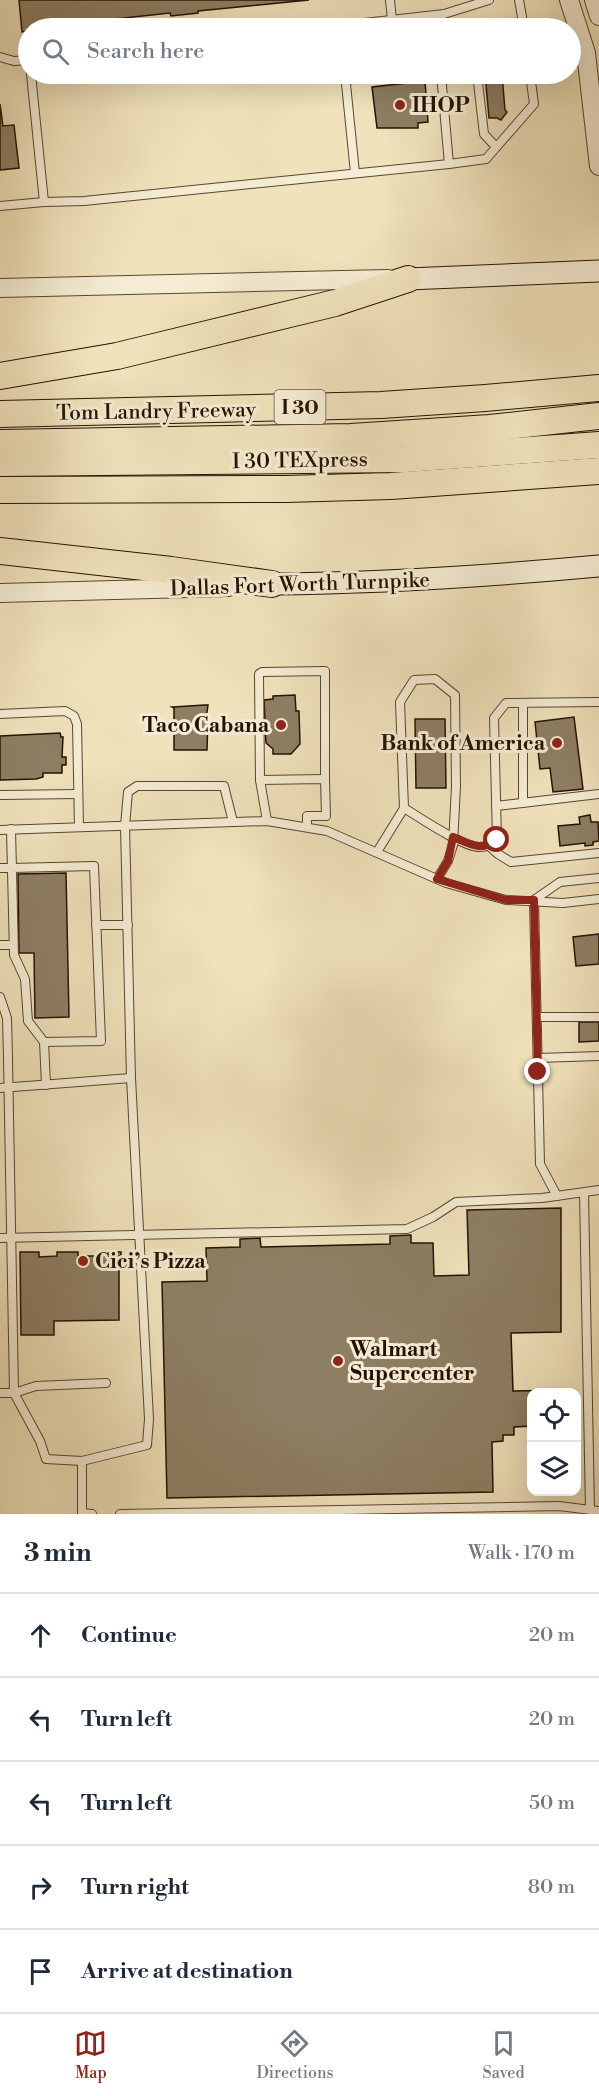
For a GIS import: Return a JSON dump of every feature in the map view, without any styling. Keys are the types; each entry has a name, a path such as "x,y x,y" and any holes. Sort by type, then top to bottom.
{"highway":[{"path":"0,376 129,353 335,303 408,279"},
{"name":"Tom Landry Freeway","path":"0,414 381,405 599,388"},
{"path":"0,443 351,437 490,428 599,416"},
{"name":"I 30 TEXpress","path":"0,463 405,459 599,445"},
{"path":"0,490 286,489 391,486 599,471"},
{"path":"0,551 272,584"}],"main road":[{"path":"408,279 599,271"},
{"name":"Dallas Fort Worth Turnpike","path":"272,584 354,583 599,566"},
{"path":"538,572 593,576 599,579"}],"street":[{"path":"569,0 575,18"},
{"path":"594,0 599,16"},
{"path":"581,37 586,53 599,166"},
{"path":"0,288 408,279"},
{"name":"Dallas Fort Worth Turnpike","path":"0,593 169,590 272,584"}],"lane":[{"path":"390,0 392,18"},
{"path":"410,18 436,15 489,0"},
{"path":"519,0 522,18"},
{"path":"0,57 18,61"},
{"path":"32,84 44,202"},
{"path":"346,84 355,173"},
{"path":"442,84 450,164"},
{"path":"478,84 484,135 496,147"},
{"path":"0,206 84,201 486,159 534,104 531,84"},
{"path":"267,821 260,780 259,674 262,672 325,671 326,816 307,816 307,827"},
{"path":"377,852 404,808 400,702 414,680 435,678 455,695 456,786 453,837 448,861 437,879"},
{"path":"404,808 453,837 477,848 489,846 497,840 494,718 506,703 599,702"},
{"path":"523,703 523,803"},
{"path":"0,714 65,711 74,716 77,724 79,827"},
{"path":"260,780 325,779"},
{"path":"0,997 7,1018 4,1088 14,1393 40,1441 46,1459 82,1461 147,1445 149,1419 131,1078 125,826 128,792 136,786 224,786 233,822"},
{"path":"0,795 78,794"},
{"path":"496,806 599,794"},
{"path":"0,830 267,821 327,831 437,879 506,900 563,903 599,899"},
{"path":"11,829 14,955 25,979 28,1021 44,1042 46,1085"},
{"path":"489,846 511,862 599,853"},
{"path":"0,868 94,866 101,1041 44,1042"},
{"path":"534,900 560,882 599,878"},
{"path":"534,900 540,1164 557,1196"},
{"path":"96,925 128,925"},
{"path":"0,945 13,945"},
{"path":"537,1017 599,1017"},
{"path":"538,1058 599,1056"},
{"path":"4,1088 131,1078"},
{"path":"0,1238 407,1229 433,1217 456,1202 557,1196 599,1190"},
{"path":"120,1514 559,1506 595,1510 584,1193"},
{"path":"0,1393 14,1393 36,1386 106,1383"},
{"path":"82,1461 82,1513 92,1514"}],"building":[{"path":"19,0 309,0 198,11 198,13 171,16 170,13 124,18 21,18"},
{"name":"IHOP","path":"425,84 428,122 418,123 418,128 377,128 372,87"},
{"path":"486,84 503,84 507,112 501,120 489,118"},
{"path":"0,104 3,126 14,125 19,168 0,170"},
{"name":"Taco Cabana","path":"295,695 296,711 299,711 300,744 291,754 273,754 273,749 266,743 265,729 262,729 262,721 265,720 264,700 273,699 273,696"},
{"path":"208,705 207,750 174,750 174,708 172,707"},
{"name":"Bank of America","path":"574,717 583,789 553,792 550,768 540,769 535,722"},
{"path":"415,719 445,719 446,788 416,788"},
{"path":"60,733 63,737 62,757 66,757 66,765 62,765 62,773 43,773 43,777 36,779 0,780 0,736"},
{"path":"590,815 591,822 598,822 599,841 593,842 593,845 585,846 585,843 560,846 558,826 580,824 579,817"},
{"path":"66,873 69,1017 35,1018 34,953 19,953 18,874"},
{"path":"599,934 599,964 576,966 573,937"},
{"path":"579,1022 599,1022 599,1041 579,1042"},
{"name":"Walmart Supercenter","path":"561,1208 561,1332 511,1333 513,1391 527,1391 527,1426 514,1427 514,1435 503,1435 503,1441 492,1442 493,1492 167,1498 162,1282 207,1281 206,1248 240,1247 240,1239 260,1238 261,1247 390,1244 390,1236 411,1235 411,1243 433,1243 434,1276 469,1275 467,1210"},
{"path":"20,1252 39,1252 39,1257 57,1256 57,1252 78,1252 78,1256 98,1256 98,1252 121,1252 119,1256 119,1320 54,1321 54,1335 21,1335"}],"place":[{"name":"IHOP","path":"400,105"},
{"name":"Taco Cabana","path":"281,725"},
{"name":"Bank of America","path":"557,743"},
{"name":"Cici’s Pizza","path":"83,1261"},
{"name":"Walmart Supercenter","path":"338,1361"}],"route":[{"path":"497,840 489,846 477,848 453,837 448,861 437,879 446,884 506,900 534,900 538,1072"}]}
